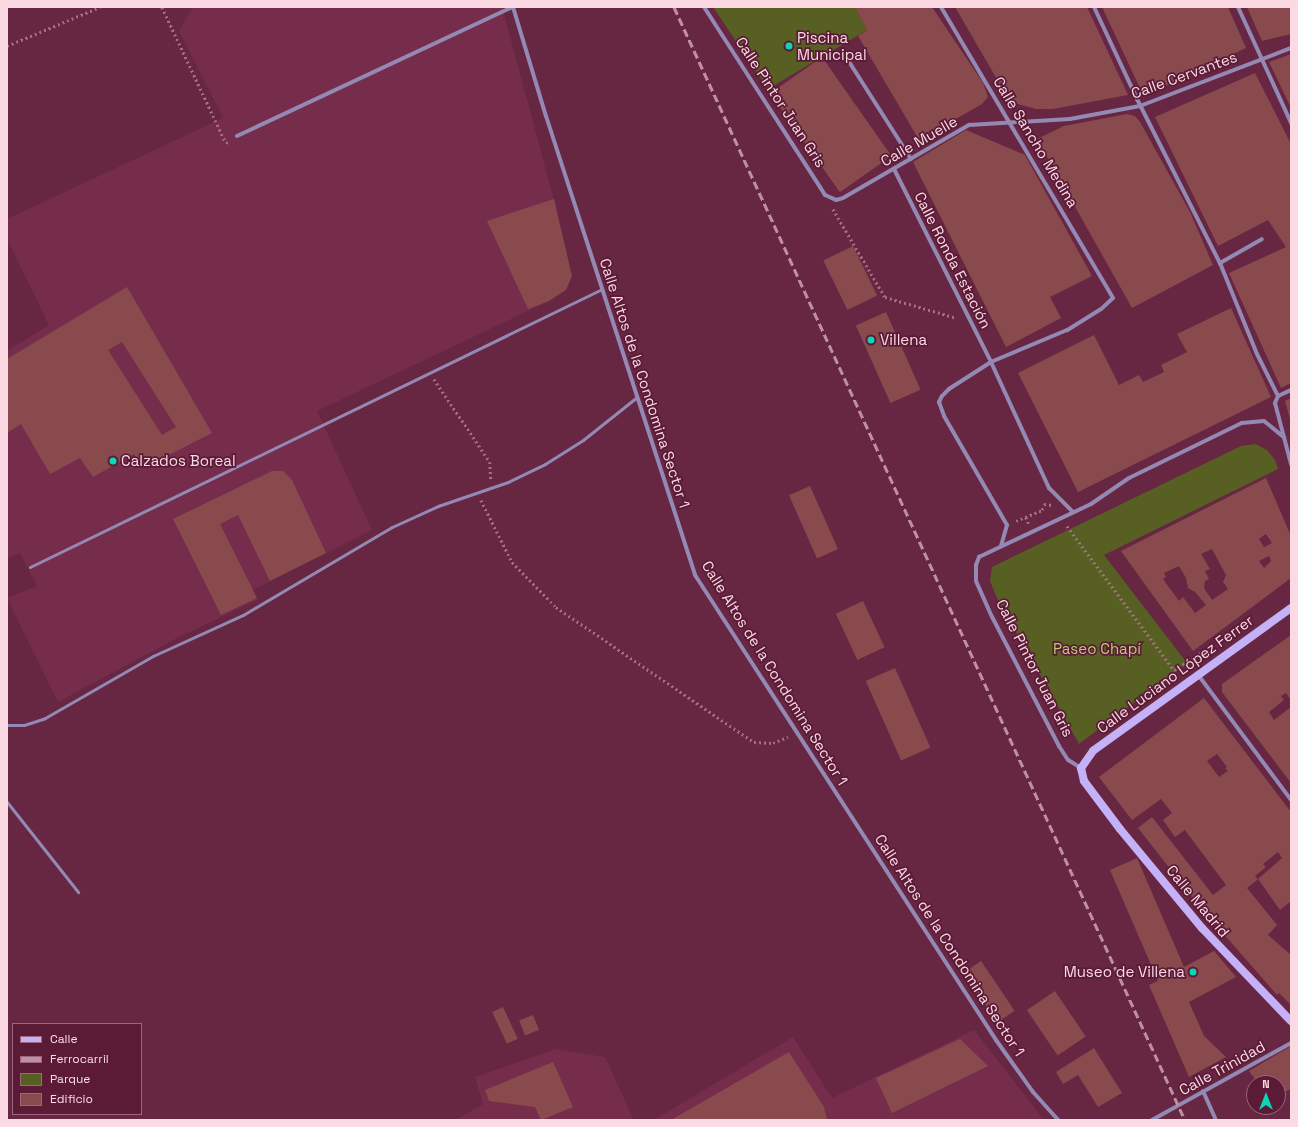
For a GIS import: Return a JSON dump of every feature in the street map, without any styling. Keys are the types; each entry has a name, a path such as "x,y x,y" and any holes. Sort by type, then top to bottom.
{"street":[{"path":"237,136 513,7"},
{"name":"Calle Altos de la Condomina Sector 1","path":"513,7 602,289 695,575 996,1040 1032,1092 1058,1120"},
{"name":"Calle Pintor Juan Gris","path":"704,7 825,195 836,200 844,198"},
{"name":"Calle Sancho Medina","path":"941,7 1110,289 1113,298 1101,309 1067,330 991,362"},
{"path":"1094,7 1140,106 1220,263 1257,354 1278,396 1276,403 1291,464"},
{"path":"1238,7 1291,123"},
{"name":"Calle Cervantes","path":"1011,122 1070,119 1140,106 1291,48"},
{"path":"846,57 911,159"},
{"name":"Calle Muelle","path":"844,198 969,125 1011,122"},
{"name":"Calle Ronda Estación","path":"894,169 991,362 1049,488 1073,512"},
{"path":"1220,263 1262,239"},
{"path":"991,362 948,389 939,402 944,416 1007,525 1001,546"},
{"path":"1278,396 1291,390"},
{"path":"1001,546 1015,542 1058,519 1099,500 1129,478 1242,423 1264,421 1284,437"},
{"name":"Calle Pintor Juan Gris","path":"1001,546 986,552 979,557 976,565 980,588 1059,746 1068,760 1081,768"},
{"name":"Calle Luciano López Ferrer","path":"1081,768 1093,751 1199,676 1291,608"},
{"path":"1199,676 1291,800"},
{"name":"Calle Madrid","path":"1081,768 1084,781 1092,792 1202,928 1291,1021"},
{"name":"Calle Trinidad","path":"1152,1120 1291,1043"},
{"path":"1203,1091 1216,1120"}],"lane":[{"path":"30,567 602,289"},
{"path":"7,725 24,725 45,718 153,656 242,615 392,527 438,506 492,488 527,474 583,440 637,397"},
{"path":"7,802 78,892"}],"path":[{"path":"7,46 100,7"},
{"path":"162,7 226,143 237,136"},
{"path":"834,210 885,297 953,316 961,321"},
{"path":"430,373 490,462 492,488"},
{"path":"478,493 512,562 556,607 754,742 773,743 797,732"},
{"path":"1049,500 1058,519"},
{"path":"1007,525 1042,510 1044,504 1052,505 1062,500"},
{"path":"1067,526 1174,670 1203,651"}],"shaded area":[{"path":"193,7 502,7 556,207 549,301 317,411 372,530 253,590 257,600 177,638 58,702 7,598 37,586 20,553 7,559 7,351 49,325 7,239 7,219 223,118 179,31"},
{"path":"974,1030 1044,1120 654,1120 793,1037 832,1098"},
{"path":"556,1049 605,1057 634,1120 456,1120 483,1104 475,1077"}],"green space":[{"name":"Piscina Municipal","path":"713,7 855,7 867,30 768,89"},
{"name":"Paseo Chapí","path":"1256,444 1267,450 1275,460 1278,469 1104,555 1187,663 1079,744 997,598 990,581 992,567 1241,446"}],"building":[{"path":"855,7 932,7 983,83 988,97 982,104 919,140 858,36 867,30"},
{"path":"955,7 1087,7 1128,95 1053,109 1036,109 1018,104 1005,93"},
{"path":"1102,7 1228,7 1246,48 1151,93 1144,92 1139,86"},
{"path":"1247,7 1291,7 1291,34 1262,41"},
{"path":"1291,54 1291,108 1269,62"},
{"path":"822,57 891,156 840,192 770,93"},
{"path":"1255,73 1291,144 1291,383 1281,388 1229,273 1286,247 1268,220 1218,246 1155,117"},
{"path":"1127,114 1135,116 1140,122 1190,212 1213,265 1132,308 1037,139 1064,126"},
{"path":"966,130 1025,155 1092,276 1050,297 1061,318 1006,347 913,162"},
{"path":"554,199 572,276 566,290 549,301 528,309 487,221"},
{"path":"853,246 877,295 847,310 823,260"},
{"path":"127,287 212,433 143,468 134,454 93,477 80,458 50,474 21,424 7,433 7,359","holes":["122,342 176,427 162,435 108,350"]},
{"path":"1231,308 1271,397 1078,492 1018,373 1094,335 1119,385 1139,375 1143,382 1164,372 1161,365 1187,352 1177,334"},
{"path":"886,312 921,390 890,403 856,325"},
{"path":"1291,398 1291,423 1285,401"},
{"path":"272,471 283,471 292,480 326,553 270,581 238,515 220,524 257,598 221,615 173,519"},
{"path":"1266,478 1291,536 1291,578 1193,651 1121,551","holes":["1266,534 1272,543 1264,547 1259,539","1212,549 1226,575 1223,582 1228,589 1212,600 1204,588 1205,581 1209,579 1205,571 1210,569 1201,554","1269,556 1271,561 1264,568 1259,561","1179,566 1186,578 1188,588 1195,592 1206,605 1195,613 1183,597 1179,601 1163,579 1166,577 1164,573"]},
{"path":"810,486 838,549 817,558 789,495"},
{"path":"863,601 885,647 857,660 836,614"},
{"path":"1291,635 1291,700 1286,693 1281,696 1284,700 1269,712 1274,720 1291,707 1291,783 1222,692 1222,684"},
{"path":"895,668 930,747 901,760 866,681"},
{"path":"1204,698 1291,812 1291,901 1280,910 1258,879 1247,888 1277,925 1268,935 1291,955 1291,1005 1279,993 1277,995 1200,907 1138,828 1152,817 1213,895 1226,885 1185,830 1175,837 1163,820 1172,813 1161,799 1132,820 1099,777","holes":["1217,754 1227,767 1225,768 1228,771 1219,777 1207,761","1278,852 1282,858 1258,879 1255,876 1266,867 1263,864"]},
{"name":"Museo de Villena","path":"1137,858 1184,967 1214,951 1236,977 1189,1002 1204,1036 1226,1057 1189,1077 1149,985 1158,981 1110,870"},
{"path":"981,961 1015,1011 997,1022 964,973"},
{"path":"1055,991 1086,1037 1058,1056 1027,1010"},
{"path":"503,1007 518,1039 507,1044 492,1012"},
{"path":"533,1015 539,1030 525,1035 519,1021"},
{"path":"960,1039 988,1066 892,1113 876,1078"},
{"path":"1291,1046 1291,1089 1286,1091 1286,1075 1252,1075 1249,1071"},
{"path":"1094,1048 1122,1093 1098,1107 1078,1075 1063,1084 1056,1072"},
{"path":"789,1052 824,1107 827,1120 671,1120"},
{"path":"553,1062 573,1107 541,1120 535,1107 489,1101 485,1090"}],"railway":[{"path":"674,7 1185,1120"}],"place":[{"name":"Piscina Municipal","path":"789,46"},
{"name":"Villena","path":"871,340"},
{"name":"Calzados Boreal","path":"113,461"},
{"name":"Museo de Villena","path":"1193,972"}]}
